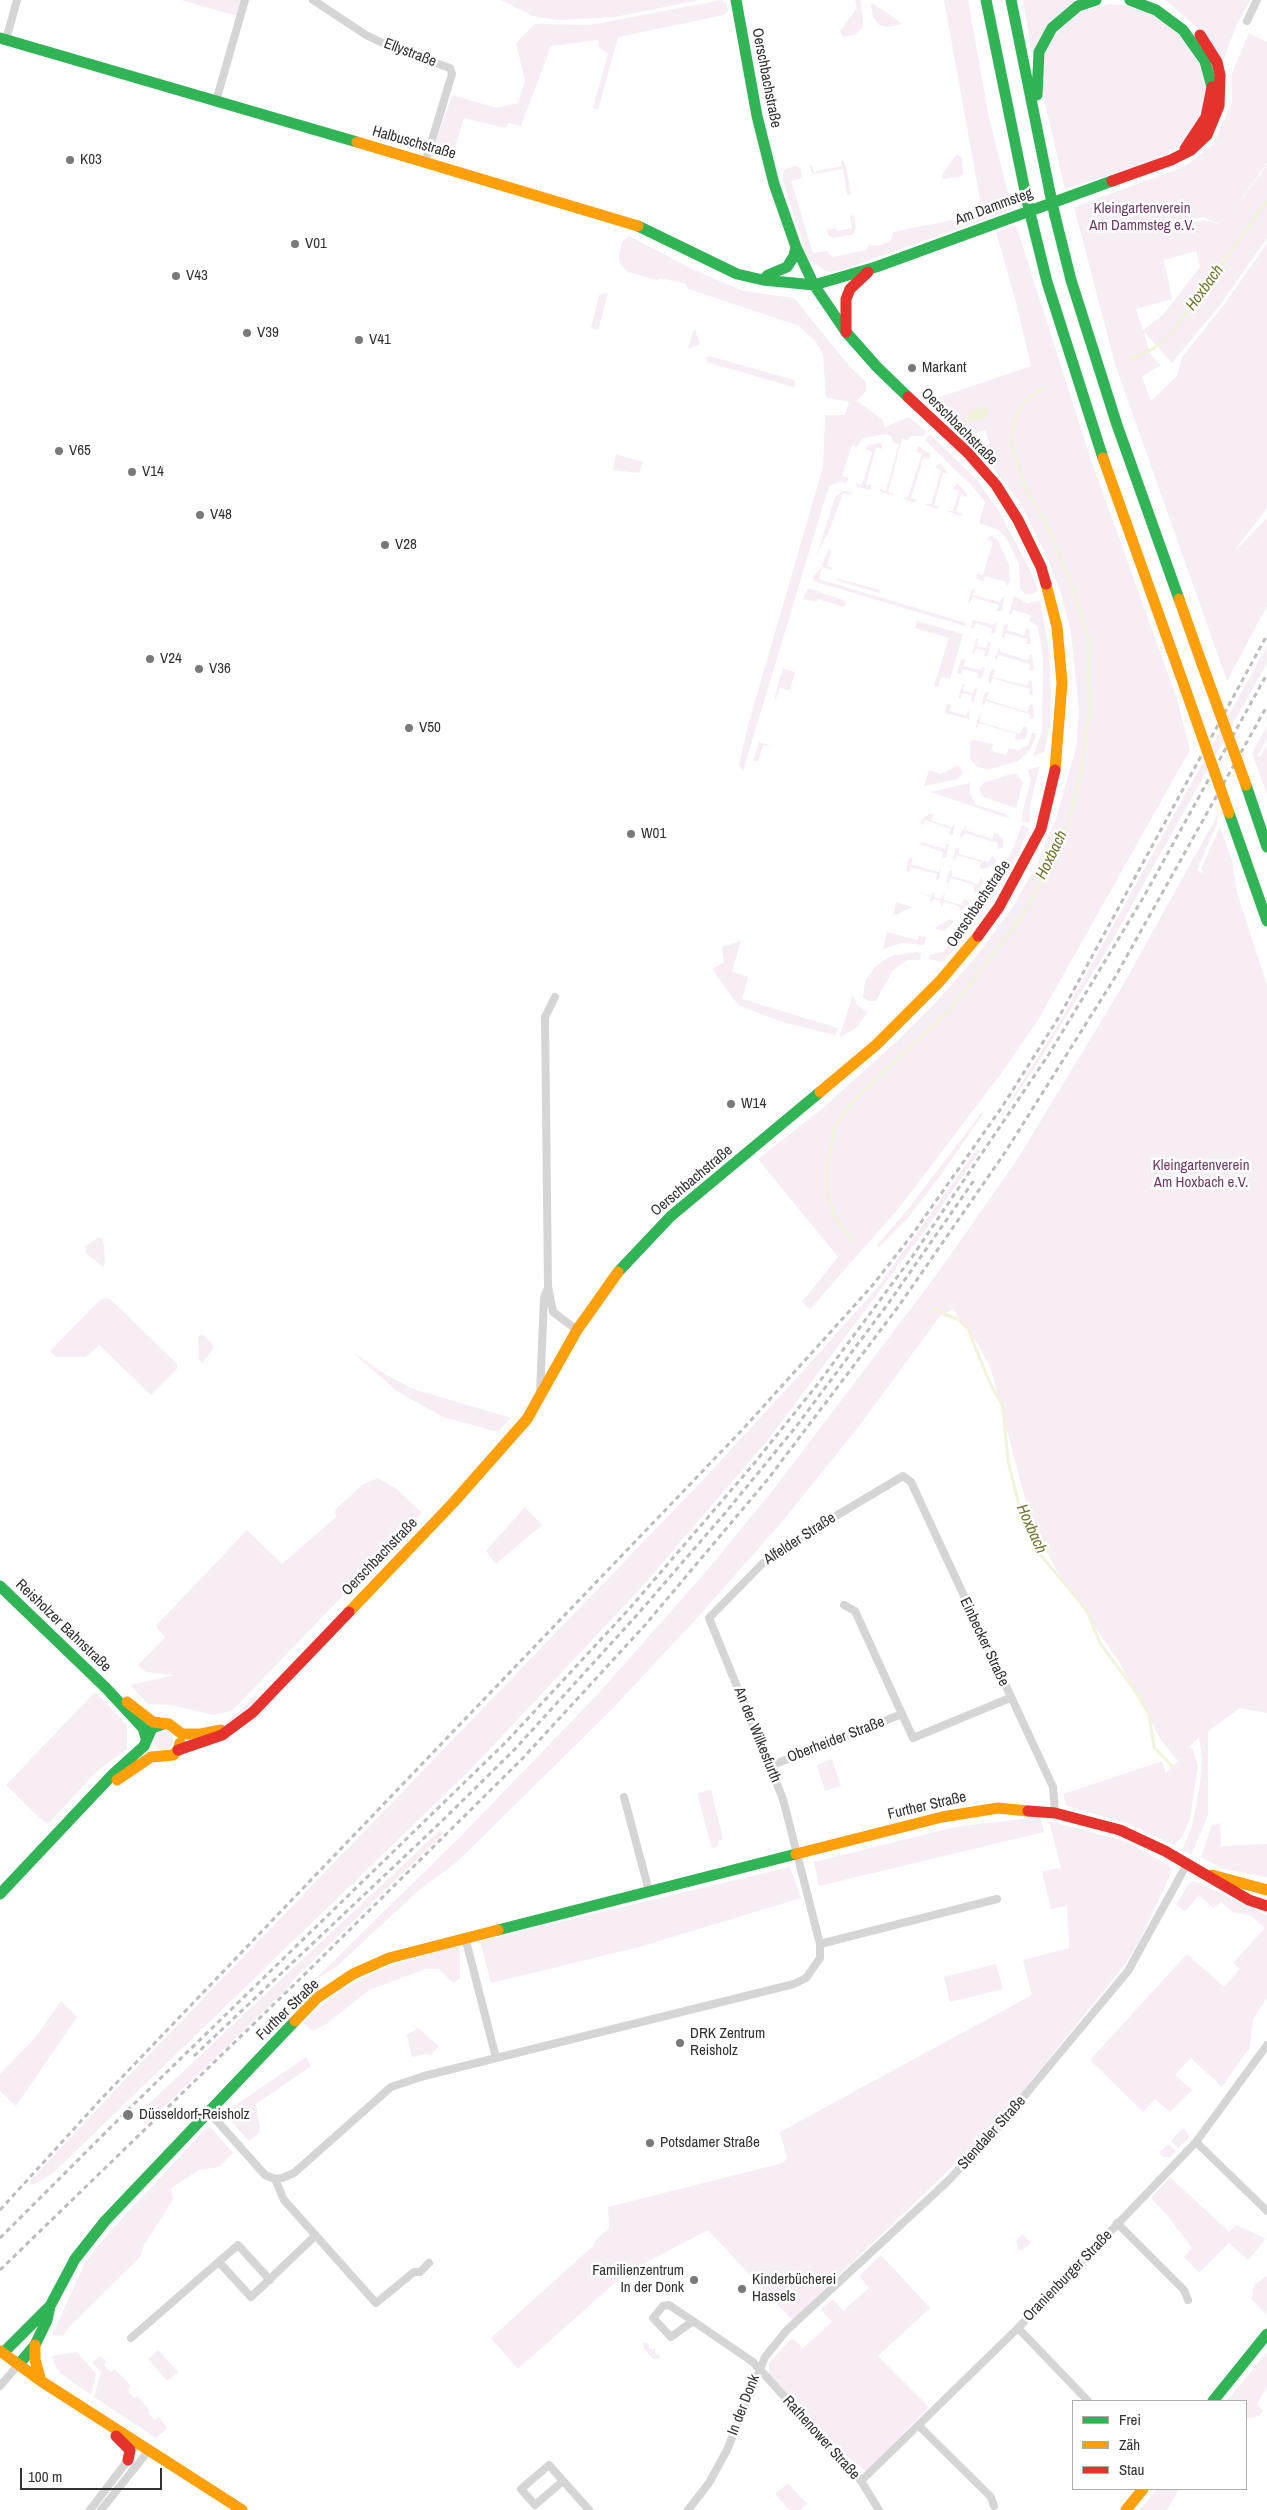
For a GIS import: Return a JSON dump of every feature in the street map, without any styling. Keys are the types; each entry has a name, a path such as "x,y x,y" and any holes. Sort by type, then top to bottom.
{"main road":[{"name":"Oerschbachstraße","path":"178,1750 191,1744 215,1739 258,1708 453,1503 510,1440 526,1419 577,1330 619,1270 671,1216 876,1046 950,970 999,907 1026,860 1045,817 1058,752 1062,683 1057,627 1041,566 1018,520 996,485 968,452 883,374 846,332 814,285 796,247 774,184 757,116 736,0"},
{"path":"986,0 1027,201 1047,282 1086,410 1267,921"},
{"path":"1011,0 1036,132 1071,280 1114,416 1267,847"},
{"path":"1036,132 1036,79 1039,52 1052,28 1065,14 1078,6 1096,0"},
{"name":"Am Dammsteg","path":"1130,0 1156,10 1183,30 1205,61 1212,88 1206,117 1183,152"},
{"name":"Am Dammsteg","path":"814,285 876,267 979,228 1165,163 1199,144 1212,127 1219,106 1220,75 1217,62 1202,37 1158,0"},
{"name":"Halbuschstraße","path":"3,39 426,162 638,226 737,274 763,280 814,285"},
{"path":"763,280 768,275 787,267 794,256 796,247"},
{"path":"846,332 845,307 848,294 862,276 876,267"},
{"name":"Reisholzer Bahnstraße","path":"0,1586 106,1688 143,1728 150,1752 158,1756"},
{"name":"Reisholzer Bahnstraße","path":"106,1688 153,1722 169,1724 176,1729"},
{"path":"0,1894 97,1793 146,1739 152,1728 163,1724"},
{"name":"Oerschbachstraße","path":"176,1729 182,1734 191,1735 230,1728"},
{"path":"97,1793 143,1761 158,1756 168,1757 178,1750 181,1740 176,1729"},
{"name":"Further Straße","path":"19,2364 35,2345 47,2320 50,2306 75,2259 87,2242 298,2018 333,1987 367,1966 465,1937 648,1891 970,1812 998,1808 1055,1813 1120,1830 1206,1874 1217,1883 1248,1900 1267,1906"},
{"name":"Further Straße","path":"1206,1874 1267,1890"},
{"name":"Further Straße","path":"1,2351 50,2306"},
{"path":"1214,2400 1267,2334"},
{"path":"35,2345 35,2360 41,2381"},
{"path":"1,2351 41,2381 242,2510"},
{"path":"109,2424 116,2435 128,2445 130,2454 128,2460"},
{"path":"1126,2510 1142,2490"}],"street":[{"path":"3,39 17,0"},
{"path":"216,102 245,0"},
{"name":"Ellystraße","path":"313,0 366,35 411,56 450,68 452,74 426,162"},
{"path":"1247,21 1257,0"},
{"name":"Oerschbachstraße","path":"555,997 545,1017 548,1286 553,1312 577,1330"},
{"name":"Oerschbachstraße","path":"540,1395 544,1298 548,1286"},
{"name":"Alfelder Straße","path":"709,1618 762,1564 812,1530 903,1476"},
{"name":"Einbecker Straße","path":"903,1476 911,1482 1052,1787 1055,1813"},
{"name":"Oberheider Straße","path":"844,1605 854,1611 913,1738 1010,1698"},
{"name":"An der Wilkesfurth","path":"709,1618 783,1798 797,1854"},
{"name":"Oberheider Straße","path":"770,1766 902,1714"},
{"path":"624,1797 648,1891"},
{"path":"209,2112 259,2170 268,2177 275,2179 294,2172 391,2087 496,2058 794,1984 806,1978 820,1958 820,1944 797,1854"},
{"name":"Stendaler Straße","path":"759,2369 765,2357 787,2330 947,2182 995,2131 1128,1971 1187,1864"},
{"path":"820,1944 997,1899"},
{"path":"465,1937 496,2058"},
{"name":"Oranienburger Straße","path":"861,2482 1018,2328 1196,2142 1267,2045"},
{"path":"1196,2142 1267,2211"},
{"path":"275,2179 284,2200 376,2304 414,2272 420,2272 429,2263"},
{"name":"Oranienburger Straße","path":"1117,2223 1184,2290 1188,2300"},
{"path":"219,2262 251,2297 316,2235"},
{"path":"131,2338 238,2245 270,2280"},
{"name":"In der Donk","path":"688,2510 709,2483 728,2450 759,2369 753,2362 694,2321 669,2305 663,2306 653,2318 671,2337 694,2321"},
{"name":"Oranienburger Straße","path":"1018,2328 1087,2400"},
{"path":"0,2386 19,2364"},
{"name":"Rathenower Straße","path":"759,2369 861,2482 879,2510"},
{"path":"918,2426 991,2497 994,2506"},
{"path":"101,2510 149,2450"},
{"path":"90,2510 128,2460"},
{"path":"563,2481 535,2505 521,2490 549,2465 589,2510"}],"green space":[{"path":"181,0 242,0 237,16"},
{"path":"501,0 700,0 615,17 558,20 533,16"},
{"path":"722,0 727,4 728,11 724,15 618,37 598,110 593,108 608,54 599,47 598,40 551,46 521,126 508,123 506,128 464,118 451,160 435,154 433,150 452,95 497,108 518,103 525,81 516,43 535,24 590,25"},
{"path":"855,0 860,0 863,20 862,28 856,34 843,37 840,31 857,8"},
{"path":"944,0 968,0 989,118 1012,210 841,270 831,272 824,270 809,259 805,249 783,181 784,170 788,168 797,166 801,170 802,178 791,181 813,253 827,251 832,257 867,250 869,245 877,246 889,242 893,232 948,221 975,212 981,205"},
{"path":"1023,0 1083,0 1032,54"},
{"path":"1165,0 1250,0 1236,26 1223,61 1206,35"},
{"path":"874,4 901,23 900,25 886,27 879,25 873,17 871,5"},
{"path":"1110,4 1125,5 1144,10 1172,27 1198,56 1207,86 1206,105 1191,136 1166,155 1148,163 1065,189 1044,99 1041,77 1044,56 1051,38 1080,12"},
{"name":"Kleingartenverein Am Dammsteg e.V.","path":"1249,33 1267,42 1267,163 1230,215 1267,165 1267,238 1220,305 1172,363 1144,332 1150,354 1161,365 1142,377 1151,401 1177,376 1182,357 1223,306 1267,243 1267,508 1233,553 1267,518 1267,606 1227,681 1115,364 1074,207 1184,167 1213,145 1232,103 1232,73","holes":["1204,217 1221,225 1204,220 1174,225 1173,222","1194,242 1200,267 1163,315 1143,330 1136,309 1172,299 1164,260 1196,251"]},
{"path":"956,155 962,157 963,174 959,177 943,179 942,175"},
{"path":"841,159 845,163 851,194 847,195 843,169 813,174 810,166 812,164 814,172 842,166"},
{"path":"854,215 856,228 854,234 833,238 828,235 827,230 836,228 837,231 852,228 850,216"},
{"path":"1016,225 1091,460 1177,699 1190,750 1038,1020 1003,1071 899,1208 810,1309 802,1302 838,1257 758,1159 823,1108 898,1040 937,1001 975,958 1013,907 1037,864 1056,819 1076,748 1079,711 1071,633 1061,593 1047,557 1019,501 978,449 990,444 985,430 973,434 975,441 972,442 932,405 940,397 1031,366 1017,306 996,232"},
{"path":"629,236 694,270 743,291 794,298 850,367 866,382 866,391 857,401 882,419 885,427 909,417 927,432 922,436 911,436 908,440 902,439 888,492 894,494 893,496 880,491 880,489 886,491 899,444 893,443 891,436 886,434 863,438 857,447 852,445 842,476 848,478 847,483 839,482 829,486 743,771 739,766 747,729 823,467 825,415 845,415 849,402 826,397 823,354 816,342 799,326 688,289 686,284 660,278 657,280 628,272 620,264 619,255 622,242"},
{"path":"608,294 598,330 591,328 599,295"},
{"path":"695,330 700,344 688,349 693,331"},
{"path":"709,356 794,380 796,385 793,387 707,362 706,357"},
{"path":"930,434 977,480 999,511 1030,570 1038,590 1034,594 1025,594 1020,588 1019,564 1006,538 999,530 979,523 985,502 971,485 925,440"},
{"path":"882,443 882,449 876,447 866,484 871,486 870,490 857,487 856,483 862,485 872,452 866,449 868,445"},
{"path":"918,446 930,454 929,459 923,458 911,498 917,500 913,503 902,498 908,497 922,454 916,452"},
{"path":"616,454 643,462 639,473 613,470"},
{"path":"940,463 949,474 943,473 934,505 939,507 936,509 925,504 931,504 941,471 935,467"},
{"path":"957,483 967,494 967,497 961,495 956,512 962,514 960,516 947,511 953,511 959,491 953,489"},
{"path":"843,491 852,492 851,495 843,493 828,534 816,558 835,497"},
{"path":"992,535 998,541 1009,565 1010,581 1006,589 1006,582 985,576 983,582 976,578 977,574 983,575 993,542 987,540"},
{"path":"829,548 831,551 827,566 833,568 832,570 822,567 819,579 966,623 965,626 816,582 812,578 821,568"},
{"path":"836,578 880,590 879,593 836,580"},
{"path":"808,588 846,601 845,607 817,599 816,602 803,599"},
{"path":"972,589 975,589 973,595 1000,602 1002,597 1004,598 1002,611 997,611 999,605 973,597 970,603 968,603"},
{"path":"1014,596 1027,603 1040,601 1048,644 1051,691 1050,725 1044,752 1033,756 1042,731 1043,659 1038,626 1029,621 1031,615 1013,610 1011,615 1009,614"},
{"path":"973,620 993,625 997,620 995,633 991,634 992,628 976,623 974,629 971,628"},
{"path":"917,621 963,634 950,679 941,677 938,687 934,686 949,638 915,628"},
{"path":"1008,624 1007,630 1024,635 1026,629 1029,629 1031,644 1026,644 1027,639 1006,633 1004,638 1002,637 1004,625"},
{"path":"976,639 978,639 977,646 986,648 988,642 991,643 987,657 984,656 986,651 976,648 974,654 972,653"},
{"path":"1000,646 1000,652 1028,660 1030,655 1032,655 1034,670 1029,670 1030,664 999,655 996,660 995,657"},
{"path":"1267,646 1267,663 1108,948 1036,1066 994,1127 1061,1020"},
{"path":"961,659 965,660 964,666 980,670 983,666 985,669 982,678 977,679 979,673 963,669 961,674 957,674"},
{"path":"783,668 795,672 790,690 780,688 776,699 774,699"},
{"path":"995,669 993,677 1027,686 1029,680 1032,681 1033,695 1029,694 1030,689 992,678 990,684 988,680 991,670"},
{"path":"963,684 965,684 963,691 973,693 975,688 977,689 974,702 971,702 972,696 967,694 962,693 961,699 958,698"},
{"path":"985,692 989,692 986,699 1027,712 1030,704 1033,705 1034,718 1029,719 1030,714 986,701 983,706 982,702"},
{"path":"947,704 951,705 950,711 966,716 968,710 969,719 945,713"},
{"path":"980,714 980,722 1020,734 1023,727 1026,727 1028,730 1025,739 1015,740 1016,734 979,723 976,728"},
{"path":"1267,726 1267,739 1257,756 1260,757 1267,745 1267,795 1252,753"},
{"path":"1032,733 1035,733 1035,738 1030,750 1018,761 987,770 976,766 970,759 970,741 974,740 993,744 991,751 1006,755 1009,748 1019,750 1028,745"},
{"path":"759,742 773,746 763,745 758,762 753,761"},
{"path":"959,765 963,774 957,779 924,786 929,770 941,774"},
{"path":"1040,766 1030,805 1030,823 1022,821 1022,814 1031,780 1028,770"},
{"path":"1016,774 1023,782 1016,808 984,797 981,794 980,788 983,783"},
{"path":"970,783 970,793 976,805 1006,814 1010,819 931,792"},
{"path":"929,814 933,814 932,821 952,827 955,822 953,834 949,835 951,829 925,820 921,827 922,819"},
{"name":"Kleingartenverein Am Hoxbach e.V.","path":"1218,814 1217,824 1197,870 1204,874 1201,869 1220,827 1232,860 1237,893 1267,985 1267,1713 1240,1708 1208,1731 1208,1815 1191,1855 1182,1850 1192,1826 1200,1784 1202,1758 1199,1737 1189,1747 1193,1749 1198,1766 1190,1819 1182,1837 1174,1845 1129,1824 1067,1806 1063,1794 1162,1761 1166,1773 1180,1759 1177,1760 1161,1740 1119,1662 1055,1568 1031,1521 990,1366 977,1343 953,1309 940,1316 860,1425 781,1523 698,1617 612,1709 458,1861 418,1891 336,1967 312,1982 460,1837 597,1695 710,1567 777,1485 937,1274 1017,1160 1123,985"},
{"path":"966,824 965,830 992,839 994,833 998,834 1004,840 1003,848 997,849 998,843 965,833 961,838 960,835"},
{"path":"1022,825 1029,829 1014,861 995,894 948,957 942,962 929,959 930,955 943,952 980,903 1012,851"},
{"path":"921,842 945,849 947,843 949,844 946,857 942,858 943,852 920,844"},
{"path":"959,847 959,854 988,862 992,856 997,861 992,866 984,869 980,868 981,862 957,855 955,861 953,858 956,848"},
{"path":"909,858 913,858 911,864 938,872 941,867 939,879 936,880 937,874 911,867 909,872 906,871"},
{"path":"952,870 952,876 978,884 981,878 984,882 974,892 974,885 951,878 948,884 946,881 949,871"},
{"path":"911,890 931,896 934,890 934,897 941,899 945,892 944,900 962,905 963,899 966,899 970,903 960,912 960,907 944,901 942,907 940,901 934,899 929,904 931,897"},
{"path":"896,902 912,907 893,916"},
{"path":"950,919 954,922 944,931 934,928"},
{"path":"887,932 917,940 919,936 926,937 924,945 902,943 883,949"},
{"path":"741,941 732,972 748,977 742,999 838,1028 835,1035 779,1021 738,1005 712,969 724,962 722,947"},
{"path":"921,953 920,960 908,960 893,970 876,1001 869,1001 863,998 865,981 876,966 891,956"},
{"path":"853,995 857,1005 868,1012 856,1028 839,1038"},
{"path":"982,1112 983,1114 938,1179 908,1218 879,1247 877,1245 908,1209"},
{"path":"977,1149 980,1151 926,1229 767,1441 639,1590 470,1770 52,2174 32,2185 29,2182 113,2092 701,1482 793,1382 877,1288"},
{"path":"97,1238 102,1238 104,1245 105,1263 103,1267 86,1253 85,1247"},
{"path":"110,1299 177,1364 177,1369 151,1395 99,1345 86,1357 56,1357 50,1351 100,1300"},
{"path":"202,1334 212,1343 213,1349 202,1363 199,1360 198,1336"},
{"path":"351,1351 388,1376 413,1389 511,1418 498,1432 443,1417 398,1392"},
{"path":"378,1478 398,1490 422,1513 232,1711 213,1715 172,1705 148,1704 130,1685 175,1675 146,1672 138,1665 165,1637 156,1626 247,1530 282,1564 336,1517 335,1510 362,1485"},
{"path":"525,1507 542,1525 496,1564 486,1551"},
{"path":"95,1692 127,1725 127,1749 97,1771 47,1825 6,1785"},
{"path":"255,1694 257,1700 243,1714 221,1726 242,1709"},
{"path":"159,1730 167,1730 173,1736 173,1744 167,1750 159,1750 153,1744 153,1736"},
{"path":"832,1759 841,1786 825,1791 817,1765"},
{"path":"711,1790 723,1839 718,1841 719,1845 712,1849 697,1793"},
{"path":"1040,1817 1044,1832 819,1886 814,1862 955,1827"},
{"path":"1049,1821 1127,1842 1170,1866 1172,1871 1139,1942 1123,1967 992,2129 792,2320 708,2230 626,2273 518,2369 491,2338 593,2246 597,2239 609,2228 608,2207 783,2163 787,2158 780,2132 1032,1995 1023,1960 1069,1948 1067,1906 1051,1909 1042,1871 1061,1868"},
{"path":"1220,1823 1221,1846 1267,1844 1267,1877 1223,1869 1201,1857 1212,1825"},
{"path":"440,1830 443,1834 293,1980 290,1986 146,2124 137,2115"},
{"path":"790,1867 801,1898 639,1947 491,1983 480,1941"},
{"path":"1194,1881 1267,1915 1267,1998 1253,2019 1250,2047 1222,2087 1191,2058 1175,2075 1192,2090 1170,2112 1155,2099 1143,2112 1090,2060 1187,1954 1224,1987 1240,1969 1233,1963 1265,1928 1250,1915 1234,1913 1221,1902 1213,1908 1199,1895 1185,1912 1176,1904 1189,1883"},
{"path":"460,1945 460,1978 453,1983 439,1969 426,1969 369,1990 325,2025 312,2031 303,2023 329,1999 363,1978 387,1967"},
{"path":"996,1964 1003,1989 950,2002 944,1977"},
{"path":"61,2001 77,2017 16,2106 0,2091 0,2074 35,2038"},
{"path":"418,2028 439,2046 431,2055 426,2054 412,2057 407,2035"},
{"path":"306,2057 311,2066 256,2104 260,2131 249,2141 224,2113"},
{"path":"207,2127 211,2128 233,2153 219,2167 199,2170 171,2188 173,2200 144,2245 140,2257 69,2327 63,2336 52,2335 86,2261 106,2236"},
{"path":"1183,2128 1190,2137 1178,2148 1171,2141"},
{"path":"1168,2144 1176,2151 1170,2157 1164,2157 1159,2153"},
{"path":"1170,2177 1229,2232 1236,2225 1266,2239 1248,2260 1229,2243 1199,2273 1184,2257 1192,2248 1167,2215 1151,2198"},
{"path":"1022,2234 1031,2242 1022,2251 1018,2249 1016,2241"},
{"path":"881,2255 930,2308 878,2356 929,2407 866,2471 839,2450 769,2374 769,2363 792,2338 803,2348 832,2322 821,2310 833,2299 843,2311 869,2288 859,2276"},
{"path":"1267,2276 1267,2311 1265,2314 1252,2299 1254,2285"},
{"path":"643,2342 649,2344 649,2349 655,2349 655,2354 660,2355 659,2359 653,2359 644,2349"},
{"path":"158,2350 178,2372 167,2381 148,2359"},
{"path":"77,2352 96,2374 91,2395 60,2373 52,2356"},
{"path":"1267,2352 1267,2387 1257,2404 1263,2411 1259,2416 1247,2419 1247,2400 1228,2400"},
{"path":"100,2356 106,2361 104,2365 106,2368 111,2372 115,2369 131,2386 127,2390 134,2398 137,2396 149,2410 148,2413 155,2420 159,2417 167,2428 156,2438 94,2397 101,2372 92,2362"},
{"path":"788,2483 807,2504 800,2510 789,2510 775,2494"},
{"path":"1156,2490 1178,2490 1167,2510 1140,2510"}],"shaded area":[{"path":"987,407 989,413 985,418 978,421 969,420 963,426 961,423 972,410"}],"waterway":[{"name":"Hoxbach","path":"1130,359 1153,349 1173,331 1267,201"},
{"name":"Hoxbach","path":"852,1240 835,1218 827,1193 827,1168 834,1130 843,1113 856,1098 950,1009 1019,921 1050,867 1064,837 1082,768 1089,713 1088,637 1073,588 1046,523 1027,492 1011,442 1015,415 1024,402 1043,388"},
{"name":"Hoxbach","path":"935,1308 944,1314 958,1319 968,1329 989,1381 1003,1407 1008,1461 1019,1505 1039,1553 1086,1609 1100,1643 1133,1688 1149,1714 1154,1747 1172,1766"}],"railway":[{"path":"0,2210 103,2097 743,1429 872,1286 912,1235 1002,1107 1059,1017 1267,635"},
{"path":"0,2238 134,2104 507,1741 630,1608 752,1466 817,1385 912,1257 1049,1054 1143,898 1267,674"},
{"path":"0,2270 303,1976 523,1758 646,1624 768,1479 898,1307 1006,1151 1114,979 1267,706"},
{"path":"194,2056 443,1820 515,1749 637,1615 726,1512 795,1428 890,1301 975,1179"}],"traffic: fast":[{"path":"736,0 757,116 774,184 796,247 814,285 846,332 877,367 908,397"},
{"path":"986,0 1027,201"},
{"path":"1011,0 1050,193"},
{"path":"1037,95 1039,52 1052,28 1078,6 1096,0"},
{"path":"1130,0 1156,10 1183,30 1205,61 1212,87"},
{"path":"0,38 357,142"},
{"path":"638,226 737,274 763,280 814,285 876,267 1112,181"},
{"path":"1050,193 1055,216"},
{"path":"1027,201 1032,221"},
{"path":"1055,216 1071,280 1117,425 1179,599"},
{"path":"1032,221 1047,282 1103,458"},
{"path":"763,280 768,275 787,267 794,256 796,247"},
{"path":"1246,785 1267,847"},
{"path":"1229,813 1267,921"},
{"path":"618,1272 671,1216 820,1092"},
{"path":"0,1586 106,1688 143,1728 146,1738"},
{"path":"0,1894 113,1774 144,1746 152,1728 163,1724"},
{"path":"498,1930 796,1854"},
{"path":"19,2364 35,2345 47,2320 50,2306 75,2259 105,2221 295,2021"},
{"path":"4,2352 50,2306"},
{"path":"1214,2400 1267,2334"}],"traffic: slow":[{"path":"357,142 638,226"},
{"path":"1103,458 1186,691"},
{"path":"1046,584 1057,627 1062,683 1055,770"},
{"path":"1179,599 1202,664"},
{"path":"1202,664 1246,785"},
{"path":"1186,691 1229,813"},
{"path":"820,1092 876,1045 940,981 978,936"},
{"path":"349,1612 453,1503 527,1419 577,1330 618,1272"},
{"path":"127,1702 153,1722 169,1724 182,1734 201,1734 221,1730"},
{"path":"117,1780 151,1757 173,1755 178,1750 180,1743"},
{"path":"796,1854 942,1817 998,1808 1028,1811"},
{"path":"1212,1875 1267,1890"},
{"path":"295,2021 317,1998 353,1974 389,1958 498,1930"},
{"path":"35,2345 35,2360 41,2381"},
{"path":"0,2351 41,2381 242,2510"},
{"path":"1126,2510 1142,2490"}],"traffic: jam":[{"path":"1200,35 1217,62 1220,75"},
{"path":"1112,181 1171,160 1191,150 1207,135 1219,106 1220,75"},
{"path":"1185,149 1206,117 1212,87"},
{"path":"846,332 846,299 850,289 868,272"},
{"path":"908,397 968,453 996,485 1018,520 1041,567 1046,584"},
{"path":"978,936 999,907 1041,829 1055,770"},
{"path":"178,1750 222,1735 253,1712 349,1612"},
{"path":"1028,1811 1055,1813 1120,1830 1165,1851 1249,1900 1267,1906"},
{"path":"116,2436 130,2450 128,2460"}],"place":[{"name":"K03","path":"70,160"},
{"name":"V01","path":"295,244"},
{"name":"V43","path":"176,276"},
{"name":"V39","path":"247,333"},
{"name":"V41","path":"359,340"},
{"name":"Markant","path":"912,368"},
{"name":"V65","path":"59,451"},
{"name":"V14","path":"132,472"},
{"name":"V48","path":"200,515"},
{"name":"V28","path":"385,545"},
{"name":"V24","path":"150,659"},
{"name":"V36","path":"199,669"},
{"name":"V50","path":"409,728"},
{"name":"W01","path":"631,834"},
{"name":"W14","path":"731,1104"},
{"name":"DRK Zentrum Reisholz","path":"680,2043"},
{"name":"Düsseldorf-Reisholz","path":"128,2115"},
{"name":"Potsdamer Straße","path":"650,2143"},
{"name":"Familienzentrum In der Donk","path":"694,2280"},
{"name":"Kinderbücherei Hassels","path":"742,2289"}]}
